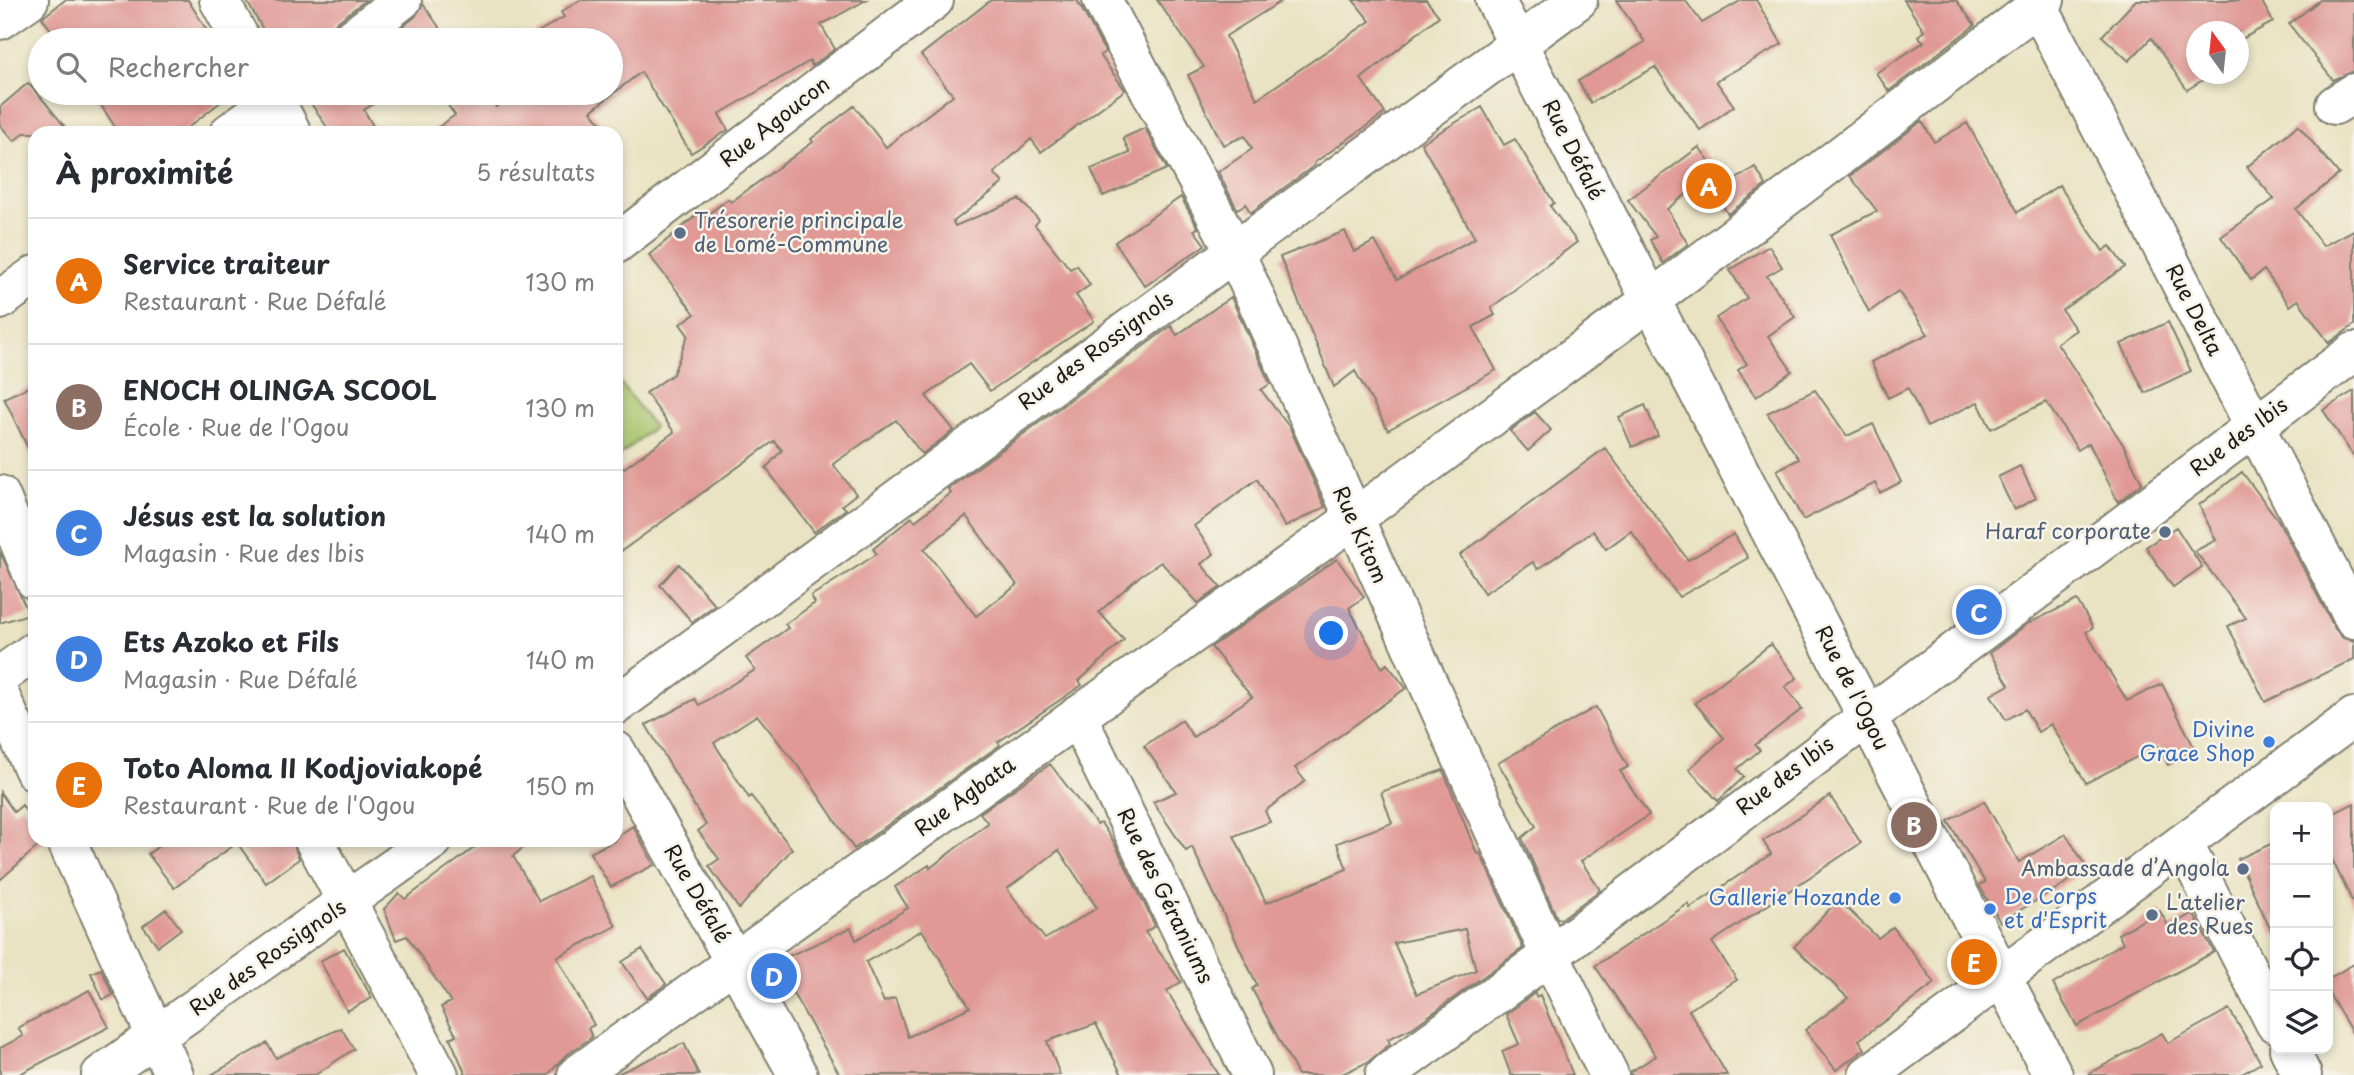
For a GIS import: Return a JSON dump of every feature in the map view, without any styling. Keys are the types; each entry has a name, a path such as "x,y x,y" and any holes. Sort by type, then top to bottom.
{"street":[{"path":"0,20 29,0"},
{"path":"219,0 234,28"},
{"path":"366,28 402,0"},
{"name":"Rue Agoucon","path":"623,239 934,0"},
{"name":"Rue Kitom","path":"1102,0 1234,250 1550,955 1609,1075"},
{"name":"Rue Défalé","path":"1495,0 1651,300"},
{"name":"Rue des Rossignols","path":"623,700 1578,0"},
{"name":"Rue Agbata","path":"577,1075 1353,519 1651,300 2039,2"},
{"name":"Rue Delta","path":"2039,2 2354,620"},
{"path":"238,126 264,105"},
{"path":"280,105 289,126"},
{"path":"0,300 28,280"},
{"name":"Rue de l'Ogou","path":"1651,300 2053,1075"},
{"name":"Rue des Ibis","path":"1385,1075 1550,955 1866,715 2354,352"},
{"path":"0,495 28,563"},
{"path":"0,676 28,656"},
{"path":"0,696 28,757"},
{"name":"Rue des Géraniums","path":"1077,716 1252,1075"},
{"path":"1868,1075 2354,717"},
{"name":"Rue Défalé","path":"623,763 798,1075"},
{"path":"2183,843 2270,1013"},
{"path":"69,847 174,1075"},
{"path":"318,847 439,1075"},
{"name":"Rue des Rossignols","path":"102,1075 423,847"},
{"path":"2292,1054 2302,1075"}],"green space":[{"path":"623,386 654,427 623,453"}],"building":[{"path":"65,0 188,0 206,28 50,28 42,18"},
{"path":"246,0 366,0 336,23 334,28 262,28"},
{"path":"580,0 866,0 821,25 835,49 812,66 810,61 719,114 728,130 691,153 641,72 623,86 623,28 545,28 564,17 561,12"},
{"path":"991,0 1077,0 1105,52 1100,55 1125,90 1041,152 1031,139 994,173 1003,183 953,222 955,226 1019,199 1039,220 1035,225 1070,269 1077,265 1090,285 1076,295 1094,321 990,391 969,364 926,396 954,430 922,454 896,420 833,464 856,494 842,505 846,509 814,532 766,468 782,450 774,441 623,550 623,469 674,432 646,393 673,374 688,335 680,324 695,314 649,255 699,213 703,218 728,199 731,202 813,142 811,139 854,106 886,147 953,95 921,55"},
{"path":"1157,0 1283,0 1226,36 1257,99 1370,21 1353,0 1426,0 1439,16 1361,79 1385,113 1250,213 1246,204 1237,209 1218,172 1252,149 1245,136 1223,145 1188,75 1204,67"},
{"path":"1616,0 1685,0 1702,23 1742,0 1756,0 1782,44 1716,81 1734,106 1700,130 1655,67 1591,103 1578,81 1645,42"},
{"path":"1904,0 1956,0 1975,25 1889,91 1876,73 1924,42 1918,36 1924,31"},
{"path":"2136,0 2261,0 2273,22 2249,35 2249,21 2186,21 2186,84 2196,84 2187,90 2151,38 2129,61 2102,36"},
{"path":"2320,0 2354,0 2354,71 2333,80 2289,24"},
{"path":"423,4 440,28 401,28 415,17"},
{"path":"28,83 28,105 47,105 64,126 28,126 28,133 14,141 0,125 0,107"},
{"path":"101,105 217,105 190,126 114,126"},
{"path":"312,105 372,105 364,110 373,126 326,126"},
{"path":"448,105 599,105 591,111 604,126 440,126 455,115"},
{"path":"1482,107 1504,145 1515,139 1554,203 1550,206 1577,242 1491,308 1495,315 1473,327 1496,370 1388,430 1355,371 1334,387 1280,257 1345,231 1354,252 1375,241 1397,280 1475,238 1421,143"},
{"path":"1922,121 1934,142 1967,123 2018,212 2059,185 2103,251 2110,246 2125,267 2062,310 2076,330 2057,343 2124,446 2142,483 2118,502 2089,443 2078,450 2046,402 1991,429 1978,402 1927,427 1908,388 1888,398 1871,362 1928,334 1898,291 1869,312 1830,235 1877,211 1850,176"},
{"path":"2298,125 2339,174 2296,209 2323,246 2354,230 2354,325 2329,343 2298,300 2290,306 2264,270 2251,280 2221,237 2274,199 2247,167"},
{"path":"1145,128 1167,169 1103,196 1091,169 1130,153 1123,138"},
{"path":"1699,147 1717,171 1667,209 1688,244 1663,263 1650,240 1656,237 1628,200"},
{"path":"1755,167 1766,185 1728,214 1715,193"},
{"path":"1181,197 1198,228 1194,230 1205,245 1145,286 1115,242"},
{"path":"1769,246 1782,267 1767,276 1795,317 1768,336 1792,371 1756,397 1738,370 1747,364 1716,318 1747,298 1730,270"},
{"path":"1231,297 1270,384 1261,390 1290,428 1325,507 1285,527 1257,479 1194,526 1214,554 1201,564 1221,587 1198,603 1161,562 1141,575 1099,612 1124,640 1079,681 1082,685 998,742 1000,745 854,849 805,775 757,715 714,743 749,798 751,796 792,849 739,909 709,866 719,859 698,831 706,825 646,725 695,699 699,705 755,670 746,658 788,628 785,624 815,603 811,596 877,554 873,549 912,517 915,521 951,493 948,489 1171,326 1177,335","holes":["966,516 1017,585 976,616 924,549"]},
{"path":"2168,322 2191,371 2145,393 2121,344"},
{"path":"28,387 28,448 4,398"},
{"path":"1815,390 1847,436 1873,424 1901,482 1880,493 1875,483 1803,520 1777,470 1799,459 1767,413"},
{"path":"2354,391 2354,457 2323,410"},
{"path":"1645,405 1658,436 1632,447 1619,417"},
{"path":"1535,412 1551,430 1528,451 1510,431"},
{"path":"1605,448 1688,560 1734,534 1748,558 1679,597 1631,531 1606,549 1593,531 1538,569 1533,562 1484,593 1460,555"},
{"path":"2020,466 2036,498 2014,510 1998,477"},
{"path":"2242,472 2278,520 2335,629 2343,638 2354,641 2354,659 2265,702 2228,626 2246,618 2195,551 2216,540 2199,505"},
{"path":"2176,527 2202,567 2173,587 2146,547"},
{"path":"0,552 28,614 0,623"},
{"path":"1337,559 1364,597 1349,608 1382,668 1387,664 1406,688 1295,768 1305,781 1265,811 1270,822 1234,836 1266,903 1347,869 1337,843 1392,823 1381,792 1443,770 1477,854 1480,853 1523,948 1412,1028 1388,1039 1390,1044 1368,1062 1340,1075 1298,1075 1252,989 1257,985 1192,847 1186,851 1153,802 1176,792 1144,746 1182,720 1193,737 1252,697 1211,647","holes":["1465,929 1476,970 1417,994 1394,943"]},
{"path":"679,564 715,605 692,622 660,585"},
{"path":"2077,600 2093,628 2086,632 2127,701 2162,684 2196,751 2168,765 2158,746 2086,783 2051,724 2038,732 2025,709 2006,720 1991,695 2009,685 1990,653 2027,624"},
{"path":"1771,644 1797,678 1785,687 1802,709 1755,745 1760,750 1737,769 1744,777 1718,801 1689,769 1724,738 1695,703"},
{"path":"1596,707 1628,767 1620,771 1649,815 1581,861 1600,890 1561,919 1557,918 1522,838 1536,826 1498,763"},
{"path":"1050,764 1097,825 1101,823 1115,844 1155,926 1145,932 1181,982 1167,991 1219,1075 1122,1075 1096,1024 1047,1041 1060,1075 840,1075 775,962 851,928 856,940 908,908 895,887 929,865 930,868 988,823 980,813","holes":["1059,850 1097,908 1045,939 1007,889","922,930 970,1007 908,1037 895,998 884,1002 866,962"]},
{"path":"0,792 14,812 22,805 28,814 28,847 37,847 0,880"},
{"path":"1830,796 1861,843 1712,942 1737,980 1689,1010 1727,1075 1631,1075 1630,1072 1656,1056 1595,966 1688,904 1690,908 1771,854 1763,841"},
{"path":"1984,801 2019,862 2066,834 2088,870 2000,922 1979,885 1985,882 1948,821"},
{"path":"2354,803 2354,905 2333,861 2333,814"},
{"path":"633,826 654,865 611,887 590,853 602,847 623,847 623,832"},
{"path":"2270,844 2270,928 2238,859"},
{"path":"158,847 231,847 174,888 148,854"},
{"path":"240,847 295,847 299,859 266,883"},
{"path":"476,847 524,847 513,856 539,901 590,876 616,926 557,957 594,1025 588,1028 592,1037 564,1057 548,1075 466,1075 450,1038 456,1035 441,1007 451,1002 407,936 396,940 384,909 399,893 405,899"},
{"path":"1838,900 1878,938 1893,927 1935,983 1859,1040 1865,1049 1836,1070 1805,1030 1848,998 1794,947"},
{"path":"166,909 181,929 158,946 143,926"},
{"path":"2160,911 2169,927 2193,913 2214,952 2077,1026 2053,984 2123,943 2118,934"},
{"path":"344,948 372,998 347,1011 320,961"},
{"path":"642,949 666,984 647,998 622,962"},
{"path":"2354,964 2354,1036 2333,1000 2333,976"},
{"path":"101,969 113,995 103,1000 91,973"},
{"path":"89,990 109,1027 18,1075 0,1075 0,1048 23,1036 18,1028"},
{"path":"1535,993 1536,997 1540,995 1573,1075 1511,1075 1502,1051 1519,1044 1506,1014"},
{"path":"2229,1009 2261,1063 2240,1075 2087,1075 2162,1033 2168,1043"},
{"path":"341,1028 354,1049 315,1075 211,1075 267,1043 276,1058"},
{"path":"684,1043 699,1075 615,1075"}],"place":[{"name":"Service traiteur","path":"1709,186"},
{"name":"Trésorerie principale de Lomé-Commune","path":"680,233"},
{"name":"Haraf corporate","path":"2165,532"},
{"name":"Jésus est la solution","path":"1979,612"},
{"name":"Divine Grace Shop","path":"2269,742"},
{"name":"ENOCH OLINGA SCOOL","path":"1914,825"},
{"name":"Ambassade d’Angola","path":"2243,869"},
{"name":"Gallerie Hozande","path":"1895,898"},
{"name":"De Corps et d'Esprit","path":"1990,909"},
{"name":"L'atelier des Rues","path":"2152,915"},
{"name":"Toto Aloma II Kodjoviakopé","path":"1974,962"},
{"name":"Ets Azoko et Fils","path":"774,976"}]}
